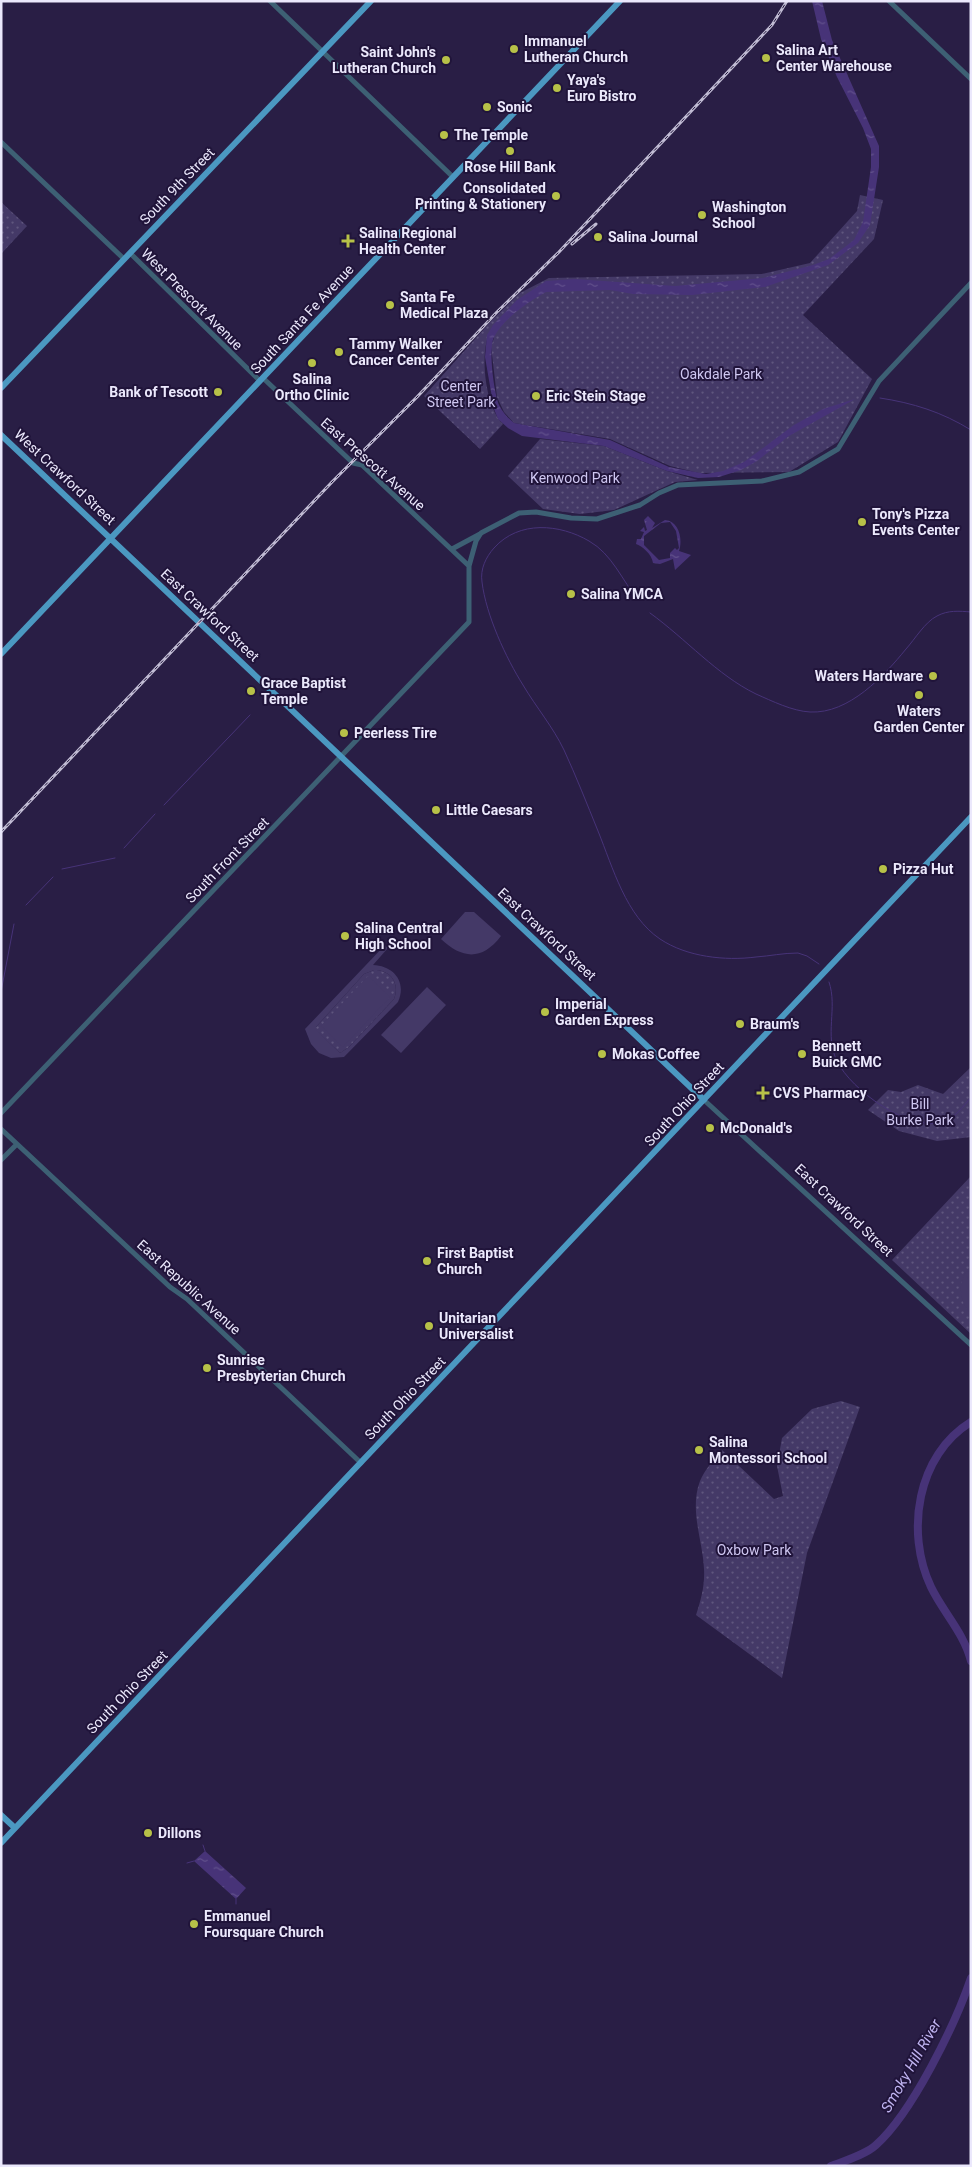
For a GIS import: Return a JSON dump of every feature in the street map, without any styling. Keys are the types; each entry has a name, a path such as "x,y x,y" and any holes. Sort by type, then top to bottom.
{"main road":[{"name":"South 9th Street","path":"1,388 371,1"},
{"name":"South Santa Fe Avenue","path":"1,654 620,1"},
{"name":"West Crawford Street","path":"1,435 111,538"},
{"name":"East Crawford Street","path":"111,538 704,1100"},
{"name":"South Ohio Street","path":"1,1843 971,817"},
{"path":"1,1815 15,1828"}],"street":[{"path":"270,1 454,177"},
{"path":"889,1 971,80"},
{"name":"West Prescott Avenue","path":"1,142 124,259"},
{"name":"West Prescott Avenue","path":"130,253 261,380"},
{"path":"452,549 519,513 536,512 586,519 608,517 627,510 678,485 762,481 786,476 832,454 846,438 879,381 971,283"},
{"name":"East Prescott Avenue","path":"261,380 353,463 362,466 469,566"},
{"path":"469,566 473,549 482,533"},
{"name":"South Front Street","path":"1,1113 469,622 469,566"},
{"name":"East Crawford Street","path":"704,1100 971,1345"},
{"name":"East Republic Avenue","path":"1,1128 170,1287 187,1298 361,1463"},
{"path":"1,1160 17,1144"}],"green space":[{"name":"Oakdale Park","path":"860,195 883,200 874,239 803,315 872,379 838,442 789,472 699,473 670,466 610,439 514,423 504,412 497,397 491,346 494,338 493,326 488,335 486,347 485,376 491,404 503,424 480,449 424,396 492,320 520,293 549,278 762,274 810,263 857,211"},
{"path":"1,202 27,226 1,254"},
{"name":"Kenwood Park","path":"540,439 604,446 667,471 698,480 675,482 614,510 580,514 543,509 508,476"},
{"path":"465,912 474,912 501,936 487,950 472,954 464,953 449,946 441,939"},
{"path":"385,945 388,948 373,965 387,968 397,976 401,988 398,1002 344,1057 331,1058 319,1053 311,1044 305,1029","holes":["374,970 393,978 396,988 394,999 349,1047 340,1053 316,1030 316,1027 364,974"]},
{"path":"374,970 385,972 393,978 396,988 394,999 349,1047 340,1053 315,1030 316,1027 364,974"},
{"path":"368,976 390,997 343,1047 321,1026"},
{"path":"427,987 446,1005 401,1053 381,1035"},
{"name":"Bill Burke Park","path":"971,1067 971,1137 937,1141 899,1131 868,1110 888,1090 901,1092 918,1085 943,1094"},
{"path":"971,1176 971,1334 892,1260"},
{"path":"967,1271 971,1272 971,1314 964,1305 961,1293 962,1281"},
{"name":"Oxbow Park","path":"841,1401 860,1407 807,1553 782,1678 696,1615 704,1575 696,1514 697,1492 704,1472 722,1450 774,1499 783,1496 777,1466 782,1438 812,1409"}],"water":[{"path":"812,1 822,1 832,40 879,146 879,167 870,225 858,243 828,265 765,287 692,295 633,294 610,290 546,292 517,311 498,330 492,343 492,371 499,405 514,423 610,440 669,467 706,474 723,471 744,462 794,425 823,409 855,399 789,436 757,461 741,470 719,477 698,478 667,471 604,446 522,436 508,428 498,419 494,409 485,357 487,335 493,325 517,300 546,281 575,279 675,286 763,278 829,259 854,240 863,222 871,167 871,149 821,39"},
{"path":"648,516 655,523 652,528 665,520 670,521 677,527 680,536 679,551 691,555 675,570 673,559 660,564 653,563 646,551 636,544 637,539 641,539 644,532 640,531 644,527 645,531 647,530 644,520","holes":["670,522 676,531 679,548 677,550 675,548 670,553 670,558 659,560 644,545 644,536 661,523"]},
{"path":"205,1851 246,1888 236,1899 194,1861"}],"waterway":[{"path":"880,398 927,409 971,430"},
{"path":"638,600 610,560 597,546 578,535 553,528 527,529 504,539 488,555 482,572 484,595 492,622 504,649 523,685 564,750 615,875 638,918 660,939 694,954 719,958 744,958 798,953 807,956 819,964"},
{"path":"650,613 715,667 742,686 782,705 810,712 824,711 852,700 887,671 924,626 941,614 958,611 971,612"},
{"path":"164,805 250,715"},
{"path":"124,848 155,814"},
{"path":"62,869 115,858"},
{"path":"26,905 53,877"},
{"path":"1,992 14,924"},
{"path":"829,982 832,1002 831,1031 833,1051 844,1072 868,1096 898,1115 914,1121 929,1123 942,1122 950,1118 971,1097"},
{"name":"Smoky Hill River","path":"971,1422 953,1436 938,1454 928,1474 921,1496 918,1519 919,1543 923,1565 931,1587 963,1641 971,1661"},
{"path":"203,1845 205,1851"},
{"path":"187,1863 194,1861"},
{"path":"236,1899 236,1904"},
{"name":"Smoky Hill River","path":"831,2166 866,2152 890,2131 904,2112 931,2067 971,1978"}],"railway":[{"path":"1,832 332,482 417,397 497,312 559,252 772,25 787,1"},
{"path":"572,244 596,224"}],"place":[{"name":"Immanuel Lutheran Church","path":"514,49"},
{"name":"Salina Art Center Warehouse","path":"766,58"},
{"name":"Saint John's Lutheran Church","path":"446,60"},
{"name":"Yaya's Euro Bistro","path":"557,88"},
{"name":"Sonic","path":"487,107"},
{"name":"The Temple","path":"444,135"},
{"name":"Rose Hill Bank","path":"510,151"},
{"name":"Consolidated Printing & Stationery","path":"556,196"},
{"name":"Washington School","path":"702,215"},
{"name":"Salina Journal","path":"598,237"},
{"name":"Salina Regional Health Center","path":"348,241"},
{"name":"Santa Fe Medical Plaza","path":"390,305"},
{"name":"Tammy Walker Cancer Center","path":"339,352"},
{"name":"Salina Ortho Clinic","path":"312,363"},
{"name":"Bank of Tescott","path":"218,392"},
{"name":"Eric Stein Stage","path":"536,396"},
{"name":"Tony's Pizza Events Center","path":"862,522"},
{"name":"Salina YMCA","path":"571,594"},
{"name":"Waters Hardware","path":"933,676"},
{"name":"Grace Baptist Temple","path":"251,691"},
{"name":"Waters Garden Center","path":"919,695"},
{"name":"Peerless Tire","path":"344,733"},
{"name":"Little Caesars","path":"436,810"},
{"name":"Pizza Hut","path":"883,869"},
{"name":"Salina Central High School","path":"345,936"},
{"name":"Imperial Garden Express","path":"545,1012"},
{"name":"Braum's","path":"740,1024"},
{"name":"Mokas Coffee","path":"602,1054"},
{"name":"Bennett Buick GMC","path":"802,1054"},
{"name":"CVS Pharmacy","path":"763,1093"},
{"name":"McDonald's","path":"710,1128"},
{"name":"First Baptist Church","path":"427,1261"},
{"name":"Unitarian Universalist","path":"429,1326"},
{"name":"Sunrise Presbyterian Church","path":"207,1368"},
{"name":"Salina Montessori School","path":"699,1450"},
{"name":"Dillons","path":"148,1833"},
{"name":"Emmanuel Foursquare Church","path":"194,1924"}],"park label":[{"name":"Center Street Park","path":"461,394"}]}
